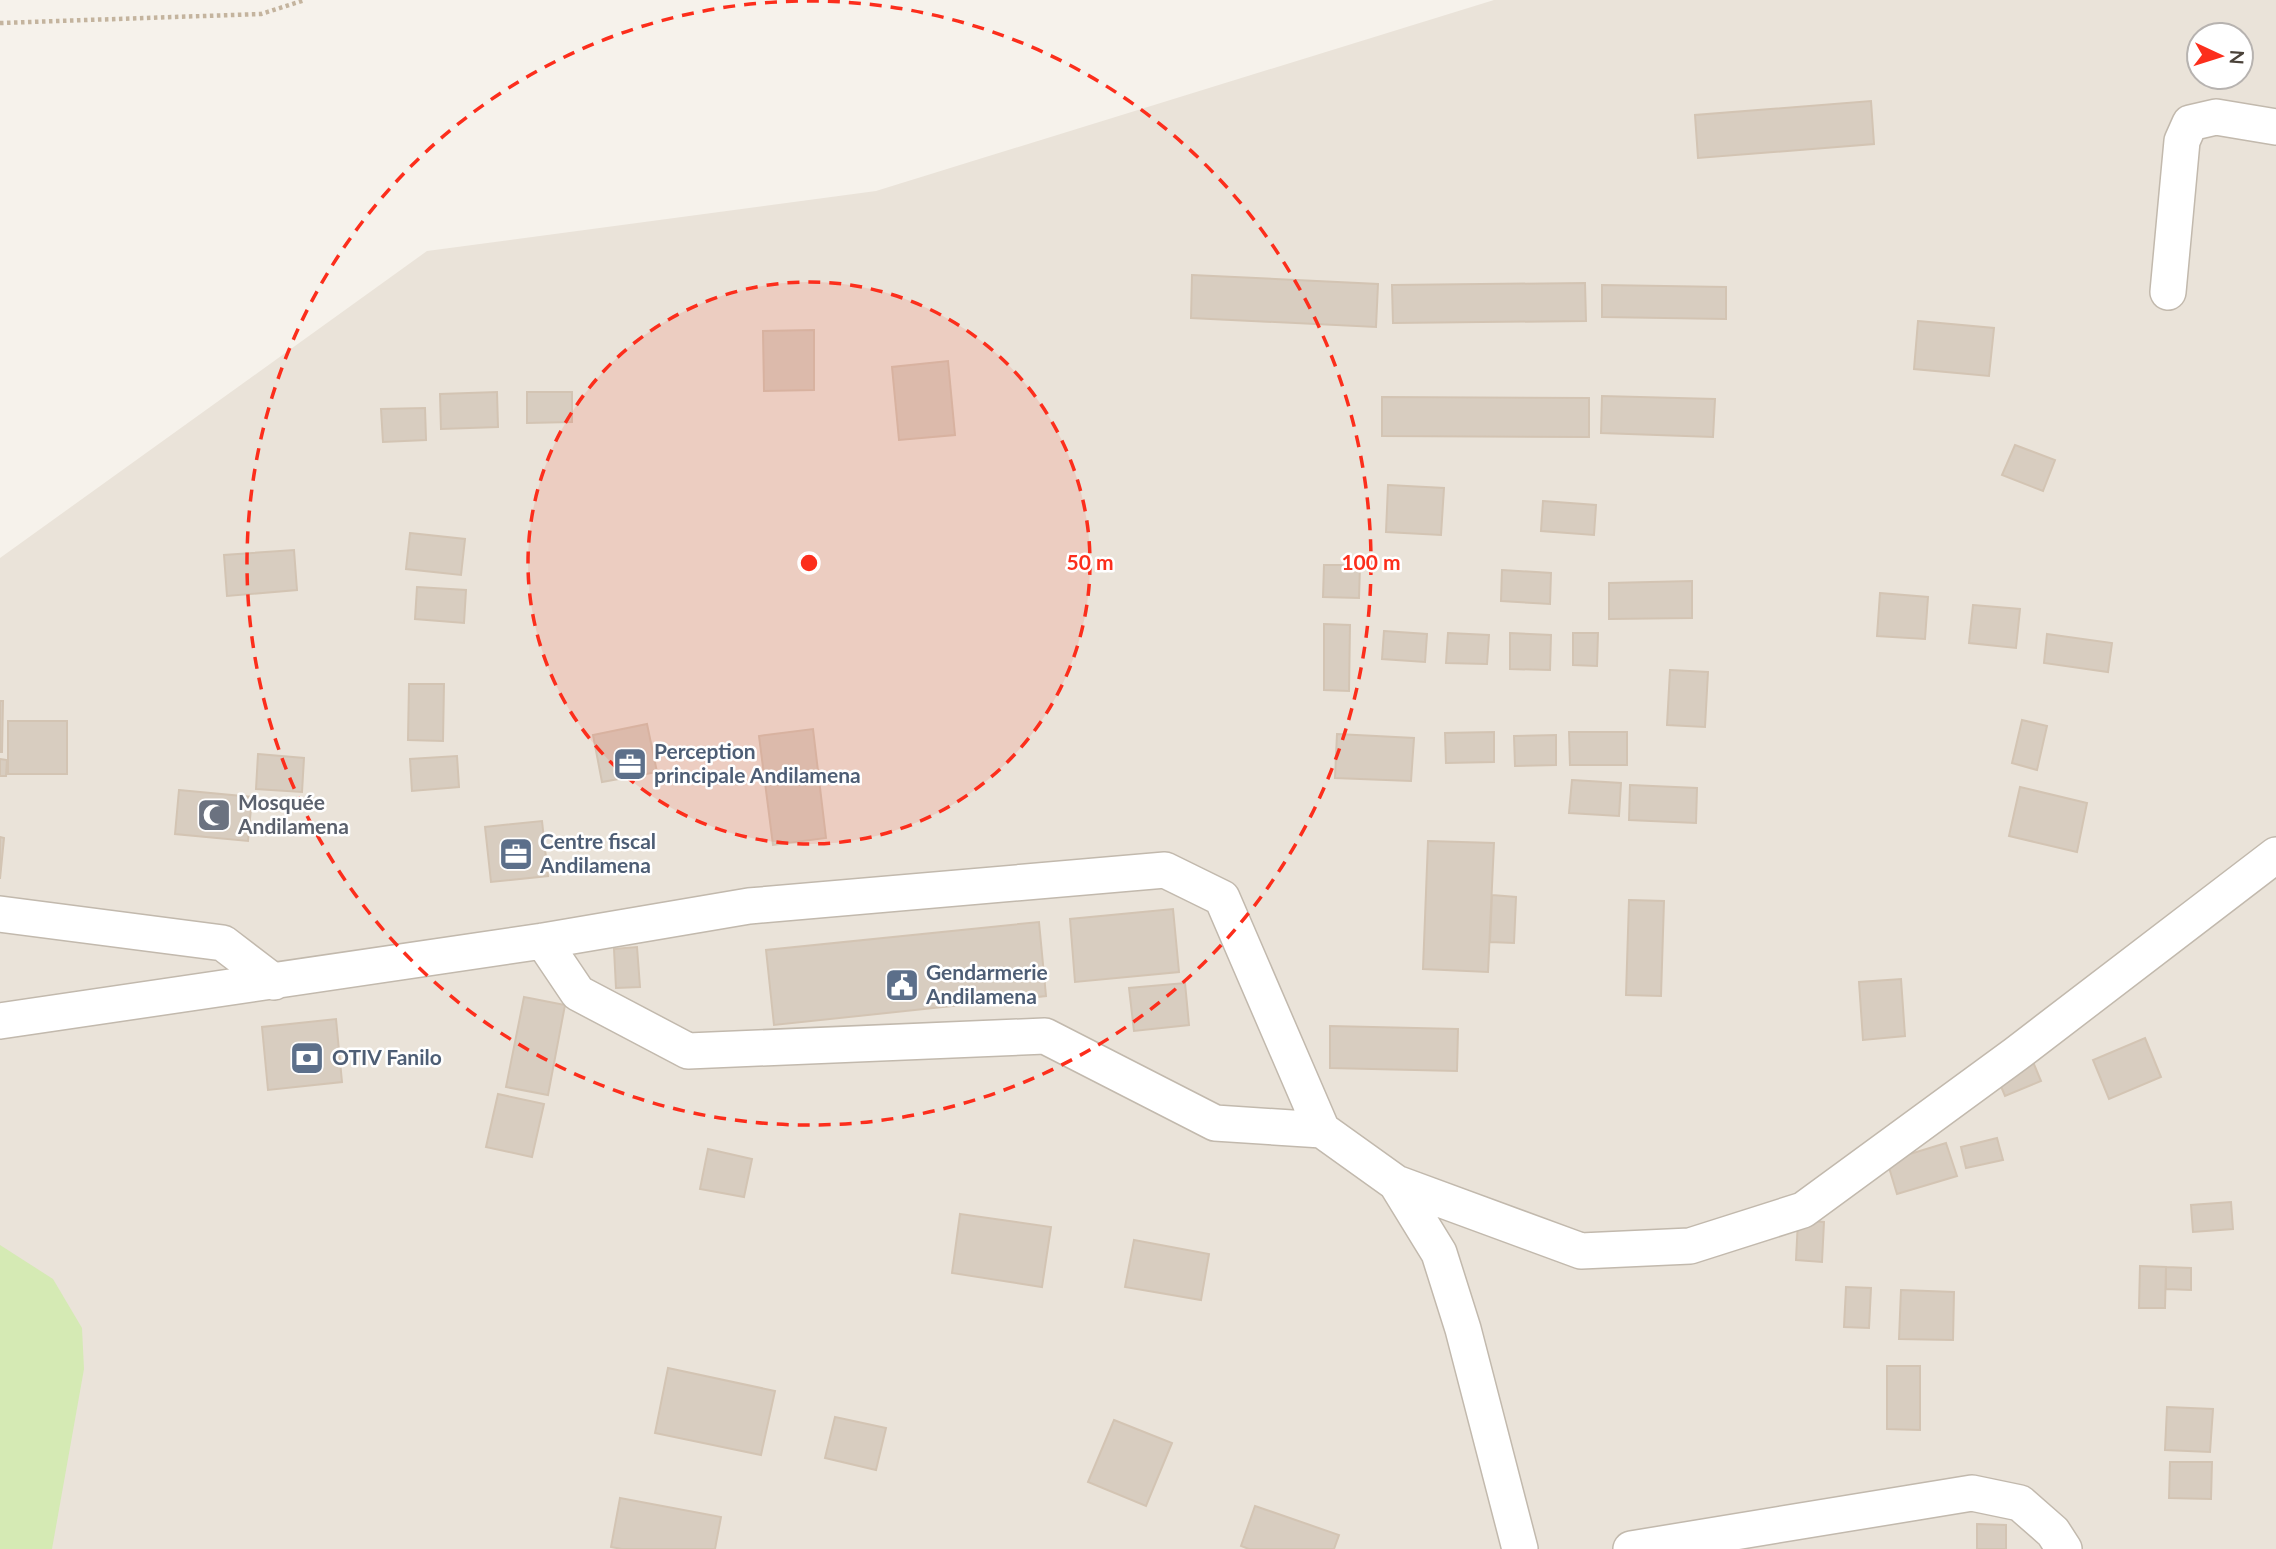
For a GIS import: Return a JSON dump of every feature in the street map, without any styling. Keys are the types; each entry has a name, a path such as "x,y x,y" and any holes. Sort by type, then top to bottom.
{"street":[{"path":"2168,292 2182,141 2190,123 2216,117 2276,127"},
{"path":"0,1021 543,941 749,906 1165,870 1222,898 1322,1130 1396,1183 1581,1251 1690,1246 1803,1210 2016,1054 2276,855"},
{"path":"0,914 223,943 274,982"},
{"path":"543,941 578,993 688,1051 1045,1036 1215,1123 1322,1130"},
{"path":"1396,1183 1439,1253 1464,1329 1520,1549"},
{"path":"1631,1549 1972,1493 2020,1503 2053,1532 2064,1549"}],"path":[{"path":"0,23 261,14 305,0"}],"shaded area":[{"path":"1494,0 2276,0 2276,1549 0,1549 0,558 427,251 876,191"}],"green space":[{"path":"0,1245 53,1279 82,1328 84,1369 52,1549 0,1549"}],"building":[{"path":"1871,101 1874,144 1698,158 1695,115"},
{"path":"1192,275 1378,284 1376,327 1191,318"},
{"path":"1585,283 1586,321 1393,323 1392,285"},
{"path":"1602,285 1726,287 1726,319 1602,317"},
{"path":"1918,321 1994,328 1989,376 1914,369"},
{"path":"814,330 814,390 764,391 763,331"},
{"path":"948,361 955,435 899,440 892,367"},
{"path":"497,392 498,427 441,429 440,394"},
{"path":"527,392 572,392 572,422 527,423"},
{"path":"1602,396 1715,399 1713,437 1601,433"},
{"path":"1382,397 1589,398 1589,437 1382,436"},
{"path":"425,408 426,440 383,442 381,409"},
{"path":"2015,445 2055,460 2043,491 2002,475"},
{"path":"1388,485 1444,488 1441,535 1386,532"},
{"path":"1543,501 1596,505 1594,535 1541,531"},
{"path":"410,533 465,539 461,575 406,569"},
{"path":"294,550 297,590 227,596 224,555"},
{"path":"1324,565 1360,565 1359,598 1323,597"},
{"path":"1502,570 1551,573 1550,604 1501,601"},
{"path":"1692,581 1692,618 1609,619 1609,583"},
{"path":"417,587 466,590 464,623 415,619"},
{"path":"1880,593 1928,597 1925,639 1877,636"},
{"path":"1973,605 2020,609 2016,648 1969,643"},
{"path":"1324,624 1350,625 1349,691 1324,690"},
{"path":"1384,631 1427,634 1425,662 1382,659"},
{"path":"1448,633 1489,635 1487,664 1446,663"},
{"path":"1510,633 1551,635 1550,670 1510,669"},
{"path":"1573,633 1598,633 1597,666 1573,665"},
{"path":"2047,634 2112,643 2108,672 2044,663"},
{"path":"1670,670 1708,672 1705,727 1667,725"},
{"path":"409,684 444,684 443,741 408,740"},
{"path":"0,701 3,701 2,752 0,752"},
{"path":"2022,720 2047,726 2037,770 2012,763"},
{"path":"8,721 67,721 67,774 8,774"},
{"path":"647,724 657,772 602,782 593,735"},
{"path":"813,729 826,838 773,845 759,736"},
{"path":"1494,732 1494,762 1446,763 1445,733"},
{"path":"1569,732 1627,732 1627,765 1570,765"},
{"path":"1337,734 1414,738 1411,781 1335,778"},
{"path":"1556,735 1556,765 1515,766 1514,736"},
{"path":"258,754 304,758 302,792 256,789"},
{"path":"457,756 459,787 412,791 410,759"},
{"path":"0,759 7,760 6,776 0,776"},
{"path":"1572,780 1621,783 1619,816 1569,813"},
{"path":"1630,785 1697,788 1696,823 1629,820"},
{"path":"2020,787 2087,803 2077,852 2009,836"},
{"name":"Mosquée Andilamena","path":"179,790 252,797 248,841 175,834"},
{"path":"542,821 548,876 491,882 485,827"},
{"path":"0,837 4,838 0,879"},
{"path":"1428,841 1494,843 1488,972 1423,969"},
{"path":"1492,895 1516,897 1514,943 1490,942"},
{"path":"1629,900 1664,901 1661,996 1626,995"},
{"path":"1173,909 1179,972 1075,982 1070,919"},
{"path":"1039,922 1046,996 774,1025 766,950"},
{"path":"637,947 640,987 616,988 614,949"},
{"path":"1901,979 1905,1036 1863,1040 1859,982"},
{"path":"1185,983 1189,1025 1134,1031 1129,988"},
{"path":"524,997 565,1005 548,1095 506,1087"},
{"path":"336,1019 342,1082 268,1090 262,1027"},
{"path":"1330,1026 1458,1029 1457,1071 1330,1068"},
{"path":"2145,1038 2161,1077 2109,1099 2093,1060"},
{"path":"2033,1062 2041,1081 2005,1096 1997,1077"},
{"path":"498,1094 544,1104 532,1157 486,1147"},
{"path":"1997,1138 2003,1160 1966,1168 1961,1147"},
{"path":"1946,1143 1957,1176 1897,1194 1887,1161"},
{"path":"708,1149 752,1159 744,1197 700,1189"},
{"path":"2231,1202 2233,1229 2193,1232 2191,1205"},
{"path":"960,1214 1051,1227 1042,1287 952,1273"},
{"path":"1798,1220 1824,1222 1822,1262 1796,1260"},
{"path":"1134,1240 1209,1254 1201,1300 1125,1287"},
{"path":"2140,1266 2166,1267 2165,1308 2139,1308"},
{"path":"2166,1267 2191,1268 2191,1290 2166,1289"},
{"path":"1846,1287 1871,1288 1869,1328 1844,1327"},
{"path":"1901,1290 1954,1292 1953,1340 1899,1339"},
{"path":"1887,1366 1920,1366 1920,1430 1887,1429"},
{"path":"668,1368 775,1391 761,1455 655,1433"},
{"path":"2167,1407 2213,1409 2210,1452 2165,1450"},
{"path":"835,1417 886,1428 876,1470 825,1458"},
{"path":"1114,1420 1172,1443 1146,1506 1088,1482"},
{"path":"2170,1462 2212,1462 2211,1499 2169,1498"},
{"path":"620,1498 721,1517 715,1549 611,1547"},
{"path":"1255,1506 1339,1535 1334,1549 1249,1549 1241,1546"},
{"path":"1977,1524 2006,1525 2006,1549 1977,1549"}],"place":[{"name":"Perception principale Andilamena","path":"630,764"},
{"name":"Mosquée Andilamena","path":"214,815"},
{"name":"Centre fiscal Andilamena","path":"516,854"},
{"name":"Gendarmerie Andilamena","path":"902,985"},
{"name":"OTIV Fanilo","path":"307,1058"}]}
